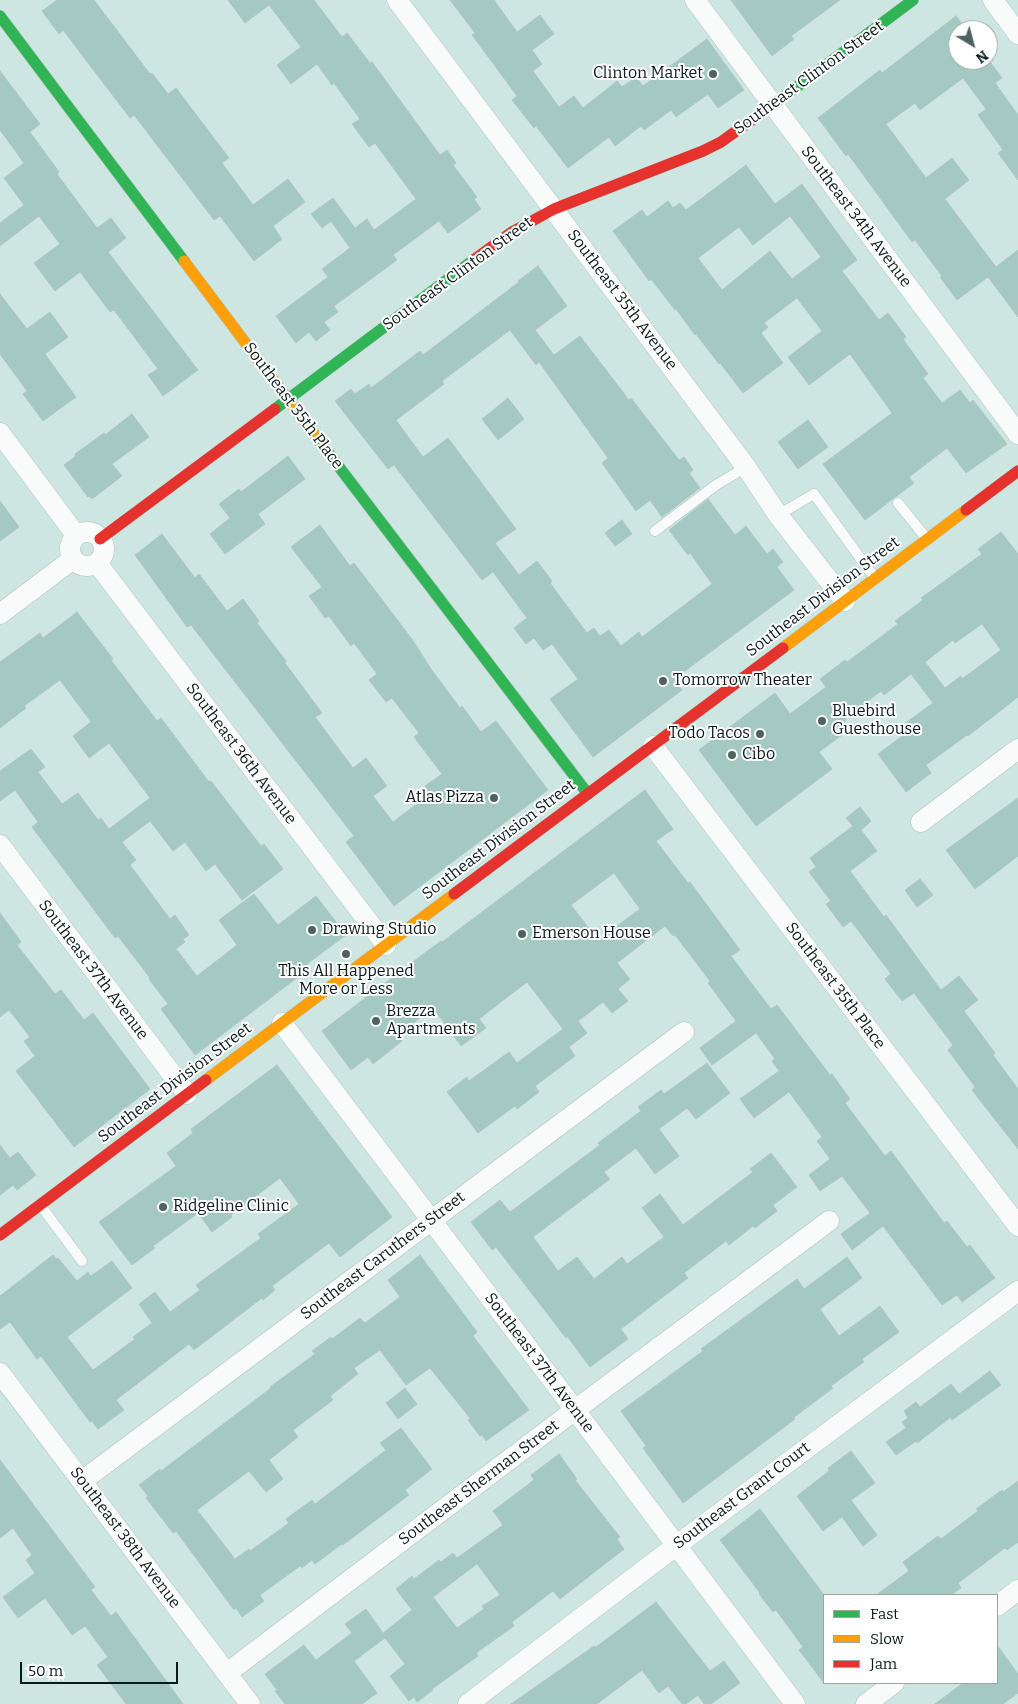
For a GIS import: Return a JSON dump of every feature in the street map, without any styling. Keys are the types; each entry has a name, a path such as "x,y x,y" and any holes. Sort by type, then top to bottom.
{"street":[{"name":"Southeast 35th Avenue","path":"397,0 746,467 778,515 845,601"},
{"name":"Southeast 34th Avenue","path":"695,0 1018,434"},
{"name":"Southeast Clinton Street","path":"100,539 512,232 554,209 703,151 721,142 913,0"},
{"path":"992,0 1018,34"},
{"name":"Southeast 35th Place","path":"0,16 287,399 588,794"},
{"path":"0,433 76,536"},
{"name":"Southeast Division Street","path":"0,1235 1018,471"},
{"path":"82,532 90,532 100,539 104,550 97,562 83,566 73,559 70,553 70,546 76,536 82,532"},
{"path":"0,614 73,559"},
{"name":"Southeast 36th Avenue","path":"97,562 386,945"},
{"name":"Southeast 35th Place","path":"653,746 1018,1226"},
{"path":"921,822 1018,749"},
{"name":"Southeast 37th Avenue","path":"0,845 187,1094"},
{"name":"Southeast 37th Avenue","path":"282,1023 795,1704"},
{"name":"Southeast Caruthers Street","path":"82,1481 684,1032"},
{"name":"Southeast Sherman Street","path":"227,1673 575,1410 829,1222"},
{"name":"Southeast Grant Court","path":"468,1704 1018,1290"},
{"name":"Southeast 38th Avenue","path":"0,1373 250,1704"},
{"path":"998,1605 1018,1590"},
{"path":"866,1704 893,1684"}],"lane":[{"path":"655,531 716,485 746,467"},
{"path":"778,515 814,494 875,578"},
{"path":"898,503 927,539"},
{"path":"40,1205 82,1261"}],"building":[{"path":"57,0 94,0 150,74 152,73 168,94 176,88 229,158 222,163 253,205 288,179 305,202 273,226 282,239 254,261 220,216 214,220 134,115 130,118 63,30 59,34 42,11"},
{"path":"228,0 314,0 342,37 347,33 370,63 372,62 440,155 447,150 456,163 453,165 477,197 474,199 481,209 448,233 439,221 393,255 397,260 334,306 338,312 324,322 330,330 316,341 309,332 296,343 276,316 328,277 322,269 350,248 331,221 322,228 311,214 333,198 355,228 367,219 374,230 416,199 375,143 369,147 352,124 360,119 334,83 332,85 317,64 291,84 277,65 301,47 269,5 245,23"},
{"path":"450,0 494,0 517,32 540,15 554,34 532,50 542,64 533,71 559,107 574,96 583,108 617,81 622,87 636,77 643,86 707,39 744,90 718,108 708,94 676,117 671,110 644,130 641,126 615,146 609,137 568,168 536,126 534,128 512,100 517,96 472,35 475,33"},
{"path":"731,0 840,0 791,36 794,39 772,56"},
{"path":"956,16 959,20 951,20"},
{"path":"948,22 948,70 996,70 1002,78 995,83 1018,115 1018,180 998,153 1003,150 978,115 986,109 963,78 920,110 915,103 886,124 926,178 952,158 969,180 945,199 996,267 1018,250 1018,317 988,277 957,300 915,240 912,242 848,154 846,156 818,118 880,70 882,73"},
{"path":"0,71 40,124 30,132 59,172 57,174 97,228 111,218 126,238 108,252 198,370 163,396 148,375 158,369 114,310 110,312 80,272 55,291 34,263 60,244 39,216 0,246 0,223 24,205 4,178 24,163 0,130"},
{"path":"746,165 775,204 802,184 857,260 842,271 879,320 888,313 906,337 903,339 928,374 923,378 942,403 960,390 970,403 973,400 1007,444 966,473 947,448 909,477 914,483 865,520 823,464 892,413 850,354 809,385 788,357 822,331 797,298 764,323 768,327 761,333 783,363 743,393 651,279 649,281 613,231 642,210 647,217 668,201 673,208 680,203 686,210","holes":["790,216 821,257 792,279 770,251 722,290 698,258 739,227 753,245"]},
{"path":"538,266 567,306 535,330 554,355 580,336 629,400 631,398 679,460 684,457 693,470 689,473 700,488 662,517 650,500 636,511 602,463 608,458 539,362 536,365 510,330 442,381 444,384 396,420 423,457 448,438 516,529 495,543 519,575 537,561 552,581 550,583 587,633 594,628 600,636 609,630 621,646 639,632 642,637 712,584 690,553 688,555 669,530 708,499 735,535 746,526 767,554 773,549 783,562 777,567 794,590 674,679 682,690 593,757 550,699 578,679 552,644 543,650 534,638 526,644 514,628 527,618 493,572 482,580 394,465 388,469 335,401 351,389 355,394 369,384 371,388 420,351 423,355"},
{"path":"0,294 27,329 50,312 68,337 45,354 76,397 43,421 23,394 27,391 0,354"},
{"path":"508,398 524,419 498,440 482,419"},
{"path":"132,414 149,437 112,464 122,476 92,499 88,497 64,465 76,456 75,454 104,433 105,435"},
{"path":"808,420 828,447 798,469 778,442"},
{"path":"288,456 305,479 258,514 265,524 225,554 210,534 230,518 219,504 239,489 241,492"},
{"path":"0,501 19,527 0,541"},
{"path":"622,520 632,534 615,546 605,533"},
{"path":"320,525 350,566 354,563 377,593 460,708 462,706 481,732 496,721 548,790 394,906 346,842 354,836 191,625 187,627 135,555 162,534 195,578 199,574 227,611 243,599 259,621 257,623 322,713 315,717 353,768 366,758 387,786 373,796 393,822 430,794 425,786 442,774 414,737 419,733 392,698 386,702 369,680 377,674 354,643 351,646 329,616 325,618 309,596 322,587 291,547"},
{"path":"1001,532 1018,554 1018,697 968,736 926,765 931,773 906,792 878,754 909,731 904,724 933,703 911,674 884,695 881,691 845,718 844,722 850,729 819,752 832,769 756,826 699,750 775,693 790,714 826,687 820,679 845,660 847,662 898,624 895,621 923,600 921,598 982,554 978,549","holes":["982,624 1001,650 962,679 961,676 945,688 925,662 953,640 955,643"]},
{"path":"77,612 157,721 161,718 209,782 211,781 261,846 264,844 283,869 242,900 215,864 206,871 185,842 173,851 150,821 122,842 136,860 130,865 170,919 175,915 189,935 183,939 185,942 176,949 197,976 237,945 219,920 254,894 278,925 316,896 346,935 307,964 310,968 195,1055 161,1009 168,1004 150,978 118,936 115,938 32,827 38,822 15,790 0,801 0,771 31,749 45,767 38,772 62,804 78,793 98,820 101,818 109,829 150,798 109,743 89,758 73,736 91,722 60,680 24,706 26,708 0,728 0,662 40,633 43,638"},
{"path":"645,790 673,829 656,841 688,883 690,882 740,950 731,956 771,1009 777,1005 830,1075 832,1074 850,1099 845,1103 885,1156 891,1151 944,1223 947,1221 967,1247 970,1245 995,1278 962,1302 957,1295 942,1305 883,1226 852,1250 841,1234 870,1213 842,1176 820,1191 809,1175 830,1159 817,1141 822,1137 789,1092 754,1118 740,1099 779,1071 772,1061 775,1059 756,1033 712,1065 700,1048 736,1021 708,983 710,981 675,935 673,936 665,926 617,963 630,979 618,989 628,1001 612,1013 603,1002 578,1021 587,1033 569,1047 575,1056 535,1086 539,1092 517,1109 515,1106 478,1133 447,1092 467,1077 469,1081 509,1052 517,1063 563,1029 527,982 479,1019 486,1028 461,1046 433,1008 398,1035 402,1041 373,1064 368,1057 351,1070 322,1031","holes":["614,873 640,909 598,940 571,905"]},
{"path":"1018,798 1018,856 975,889 946,850"},
{"path":"860,807 871,821 861,830 877,851 850,871 884,917 886,915 941,990 959,976 978,1000 964,1011 995,1053 993,1055 1018,1089 1018,1149 972,1090 975,1087 948,1050 953,1045 914,993 902,1001 885,979 891,974 851,921 843,927 826,904 831,901 809,872 816,867 810,858 853,826 846,818"},
{"path":"920,879 933,895 917,907 905,890"},
{"path":"0,913 21,942 17,945 55,994 61,990 84,1020 93,1013 150,1089 74,1147 16,1071 35,1056 24,1041 30,1037 9,1010 0,1017"},
{"path":"707,1063 730,1093 696,1119 687,1108 659,1129 679,1156 655,1174 636,1148 604,1172 610,1179 533,1237 558,1271 577,1257 594,1279 622,1257 627,1264 664,1237 642,1208 660,1194 683,1225 753,1172 750,1169 771,1153 797,1187 773,1205 777,1211 755,1228 753,1226 729,1245 726,1241 684,1273 688,1278 621,1329 628,1339 590,1367 496,1247 492,1250 471,1222 500,1200 510,1212 600,1145 598,1143 641,1111 638,1107 661,1090 664,1094"},
{"path":"277,1065 392,1217 340,1257 329,1243 272,1286 275,1290 263,1300 262,1298 194,1350 189,1344 116,1400 124,1410 98,1429 92,1421 90,1422 41,1356 37,1359 10,1322 0,1329 0,1296 53,1255 56,1259 58,1258 77,1281 88,1272 91,1276 112,1261 132,1288 67,1337 93,1370 135,1339 133,1337 152,1323 139,1304 155,1292 170,1312 200,1290 196,1285 261,1238 258,1234 299,1204 280,1178 212,1232 198,1213 153,1246 155,1248 132,1265 99,1222 176,1166 167,1153 193,1133 191,1129"},
{"path":"0,1145 10,1158 18,1152 36,1175 17,1190 13,1185 0,1195"},
{"path":"420,1255 477,1332 473,1336 529,1410 486,1441 482,1435 480,1436 468,1420 470,1418 430,1368 406,1385 380,1350 354,1368 358,1374 330,1396 333,1400 293,1430 298,1437 269,1460 283,1479 266,1492 249,1471 197,1510 235,1559 249,1549 250,1551 289,1523 286,1519 312,1500 315,1504 386,1450 380,1443 401,1428 432,1469 405,1490 409,1495 315,1564 312,1560 302,1568 300,1566 260,1595 264,1601 242,1617 236,1608 234,1610 176,1531 173,1533 146,1498 148,1496 139,1485 160,1469 161,1471 271,1388 315,1354 312,1351 331,1337 332,1339 360,1318 365,1323 400,1297 388,1280"},
{"path":"847,1257 862,1278 820,1309 839,1336 880,1306 899,1332 862,1359 864,1362 831,1386 833,1388 793,1418 795,1419 683,1503 643,1448 646,1446 621,1411 703,1351 701,1349 797,1279 804,1289"},
{"path":"990,1371 1001,1385 952,1420 951,1417 917,1443 916,1441 896,1455 886,1442 906,1428 902,1422 908,1418 904,1411 916,1402 920,1407 951,1384 959,1394"},
{"path":"405,1388 417,1404 398,1419 386,1403"},
{"path":"851,1451 875,1483 851,1500 877,1535 863,1546 842,1517 823,1531 797,1496 829,1471 828,1468"},
{"path":"559,1454 577,1479 575,1480 620,1537 617,1539 624,1549 560,1599 553,1591 512,1622 514,1626 476,1653 478,1656 417,1702 414,1697 409,1701 390,1676 405,1664 385,1638 354,1661 377,1693 362,1704 285,1704 265,1674 304,1645 316,1660 352,1633 345,1624 366,1609 383,1633 412,1610 396,1589 412,1576 414,1579 439,1560 441,1562 453,1553 457,1558 503,1525 493,1511 534,1480 531,1475","holes":["477,1564 500,1595 482,1606 484,1609 457,1628 433,1597"]},
{"path":"0,1460 95,1587 91,1590 111,1616 116,1612 183,1704 126,1704 97,1665 108,1657 85,1626 72,1635 45,1598 18,1618 3,1597 35,1573 26,1560 32,1555 13,1528 0,1538"},
{"path":"1018,1481 1018,1542 1007,1550 1005,1548 958,1583 961,1588 952,1594 877,1594 909,1571 903,1562 938,1536 941,1539 978,1511 976,1509 1002,1490 1003,1492"},
{"path":"760,1509 823,1594 823,1682 799,1650 803,1647 776,1610 773,1612 759,1594 720,1540"},
{"path":"656,1602 710,1671 724,1661 740,1683 711,1704 704,1704 698,1695 686,1704 682,1704 668,1686 659,1693 642,1670 597,1704 511,1704 594,1646 596,1647"},
{"path":"998,1646 1018,1674 1018,1693 1003,1704 935,1704 962,1684 998,1684"}],"traffic: fast":[{"path":"778,101 913,0"},
{"path":"0,16 184,261"},
{"path":"275,409 475,259"},
{"path":"317,438 588,794"}],"traffic: slow":[{"path":"184,261 317,438"},
{"path":"783,648 966,510"},
{"path":"206,1080 454,894"}],"traffic: jam":[{"path":"475,259 512,232 554,209 703,151 721,142 778,101"},
{"path":"100,539 275,409"},
{"path":"966,510 1018,471"},
{"path":"454,894 783,648"},
{"path":"0,1235 206,1080"}],"place":[{"name":"Clinton Market","path":"713,74"},
{"name":"Tomorrow Theater","path":"663,681"},
{"name":"Bluebird Guesthouse","path":"822,721"},
{"name":"Todo Tacos","path":"760,734"},
{"name":"Cibo","path":"732,755"},
{"name":"Atlas Pizza","path":"494,798"},
{"name":"Drawing Studio","path":"312,930"},
{"name":"Emerson House","path":"522,934"},
{"name":"This All Happened More or Less","path":"346,954"},
{"name":"Brezza Apartments","path":"376,1021"},
{"name":"Ridgeline Clinic","path":"163,1207"}]}
